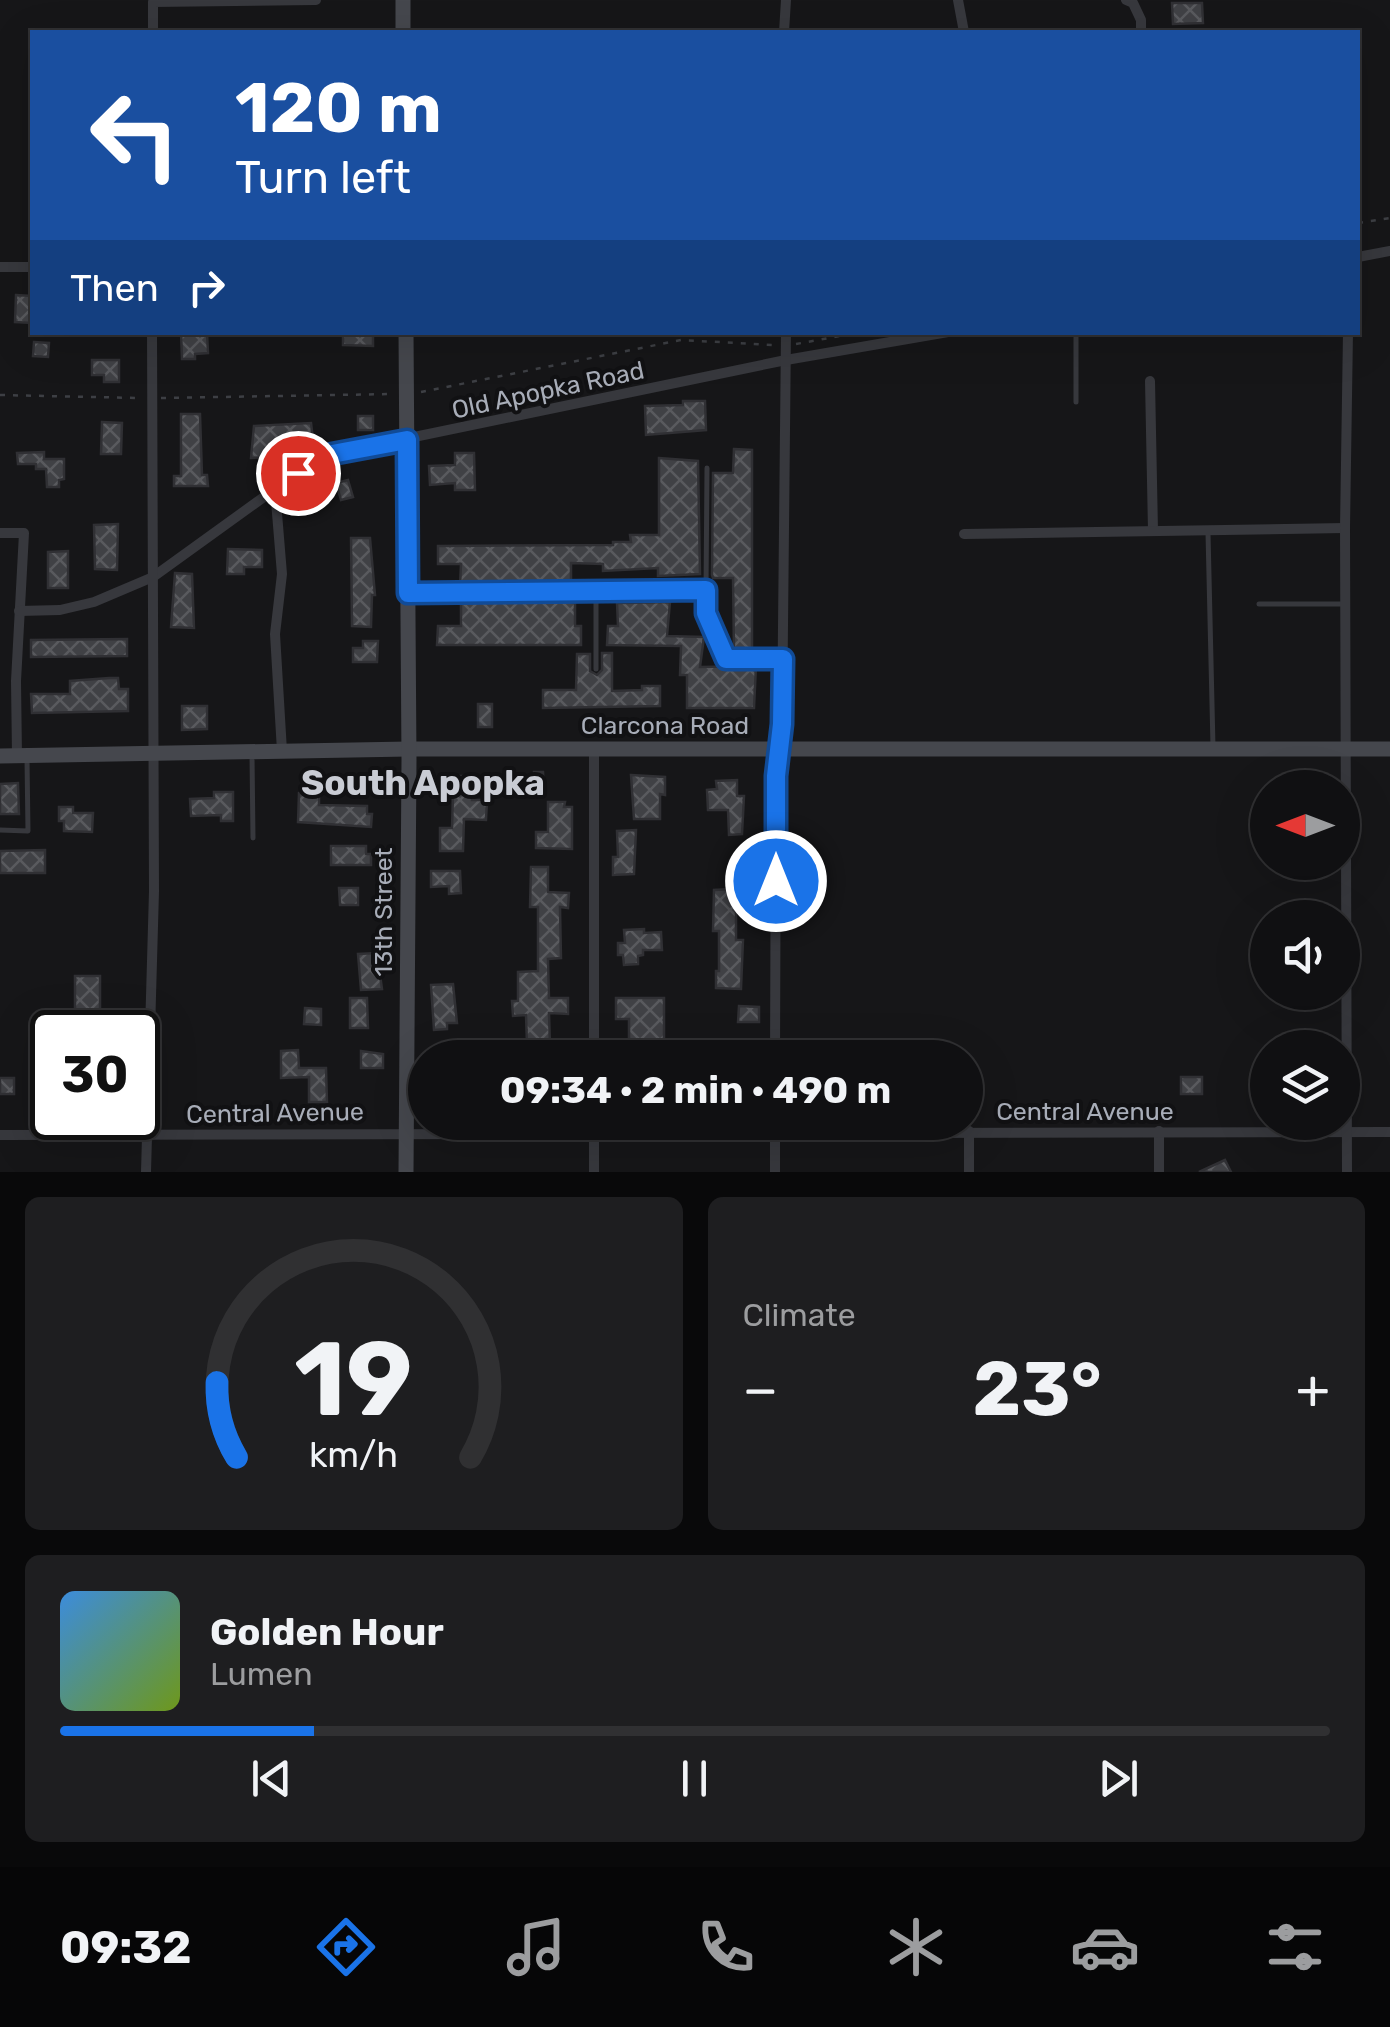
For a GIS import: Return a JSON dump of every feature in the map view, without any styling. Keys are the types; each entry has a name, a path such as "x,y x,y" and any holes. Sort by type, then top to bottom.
{"main road":[{"path":"403,0 403,30"},
{"name":"13th Street","path":"406,335 406,1172"},
{"name":"Clarcona Road","path":"0,756 409,750 1390,749"}],"street":[{"path":"153,30 154,2 316,0"},
{"path":"784,30 786,0"},
{"path":"958,0 964,30"},
{"path":"1133,1 1141,30"},
{"path":"1360,257 1390,251"},
{"path":"0,267 30,267"},
{"path":"151,1010 152,335"},
{"path":"775,1040 776,776 783,659 786,335"},
{"name":"Old Apopka Road","path":"19,611 60,610 94,602 152,577 275,489 332,454 786,360 931,335"},
{"path":"1347,1030 1344,528 1348,335"},
{"path":"1150,381 1153,531"},
{"path":"275,489 282,574 275,634 282,751"},
{"path":"964,534 1344,528"},
{"path":"0,533 24,534 19,611 22,756"},
{"path":"594,750 594,1040"},
{"name":"Central Avenue","path":"983,1131 1250,1131"},
{"path":"1159,1131 1159,1172"},
{"name":"Central Avenue","path":"160,1134 406,1132"},
{"name":"Central Avenue","path":"1360,1132 1390,1132"},
{"name":"Central Avenue","path":"0,1135 30,1135"},
{"path":"146,1172 148,1140"},
{"path":"594,1140 594,1172"},
{"path":"775,1140 775,1172"},
{"path":"968,1172 969,1140"},
{"path":"1348,1140 1348,1172"}],"lane":[{"path":"1076,335 1076,402"},
{"path":"707,468 706,613 726,659 783,659"},
{"path":"1208,530 1213,750"},
{"path":"408,593 706,590"},
{"path":"596,592 596,669"},
{"path":"1259,604 1345,604"},
{"path":"252,752 253,838"},
{"path":"0,830 28,831 22,756"}],"path":[{"path":"1360,223 1390,218"},
{"path":"0,395 151,398 407,393 445,389 682,340 786,346 846,335"}],"building":[{"path":"1172,3 1202,3 1203,23 1173,24"},
{"path":"16,295 30,296 30,323 15,322"},
{"path":"181,335 207,335 208,353 182,359"},
{"path":"343,335 373,335 373,346 343,345"},
{"path":"34,342 49,343 48,357 33,356"},
{"path":"92,360 119,360 119,382 104,382 104,375 92,375"},
{"path":"683,401 705,401 706,430 646,435 645,406 683,405"},
{"path":"181,414 200,414 202,475 207,475 208,486 174,486 174,476 181,476"},
{"path":"358,416 373,416 373,430 358,430"},
{"path":"102,422 122,423 121,454 101,454"},
{"path":"311,423 314,447 272,447 273,457 251,458 254,426"},
{"path":"734,449 752,450 752,653 734,653 733,578 712,575 713,473 733,473"},
{"path":"44,452 44,459 64,459 64,479 59,480 59,487 47,487 46,469 36,469 36,464 18,464 17,453"},
{"path":"455,453 474,453 475,490 455,490 455,483 430,485 429,466 455,465"},
{"path":"659,458 698,461 700,574 658,576 658,568 603,571 603,564 571,563 571,586 460,586 461,564 438,564 438,546 613,545 631,542 630,535 659,535"},
{"path":"348,480 353,497 341,500 336,483"},
{"path":"118,524 117,570 95,569 94,525"},
{"path":"351,538 370,538 375,595 371,627 352,626"},
{"path":"228,549 262,550 262,567 244,567 244,574 227,574"},
{"path":"68,551 68,588 48,588 48,552"},
{"path":"175,573 192,574 194,628 171,627"},
{"path":"570,598 575,603 575,626 581,626 581,645 437,645 438,626 461,626 461,599"},
{"path":"670,602 667,636 704,637 700,667 756,666 754,708 687,708 687,675 680,675 681,646 607,645 608,626 618,626 617,603"},
{"path":"127,639 127,656 31,657 31,640"},
{"path":"363,641 378,641 377,662 353,662 353,648 363,648"},
{"path":"602,653 612,653 612,691 660,686 660,706 543,708 543,690 576,690 577,654 590,654 590,671 597,675 602,670"},
{"path":"118,678 119,689 128,689 128,711 32,713 31,694 70,694 70,681"},
{"path":"478,704 492,704 492,727 478,727"},
{"path":"182,706 207,706 207,729 182,730"},
{"path":"534,772 543,772 544,794 527,795 527,777 534,777"},
{"path":"631,775 665,777 660,819 634,819"},
{"path":"442,776 472,776 472,800 487,800 486,820 464,819 463,851 440,851 440,828 452,828 453,794 442,794"},
{"path":"737,780 737,796 744,796 742,834 729,835 728,810 708,810 707,790 717,789 716,781"},
{"path":"18,783 19,814 0,814 0,784"},
{"path":"307,788 319,789 319,805 367,806 367,814 372,814 371,827 298,822 299,793 306,793"},
{"path":"214,792 233,792 233,821 221,821 221,815 191,816 190,799 214,798"},
{"path":"548,802 565,802 564,807 572,807 572,849 536,848 536,832 548,832"},
{"path":"59,807 73,807 73,813 93,813 92,832 64,831"},
{"path":"636,830 634,874 613,875 613,857 618,857 617,831"},
{"path":"331,846 366,846 371,865 331,865"},
{"path":"45,850 45,873 0,873 0,851"},
{"path":"741,855 750,855 751,871 747,871 748,902 736,902 736,940 743,940 741,989 716,988 719,931 713,931 714,890 731,889 730,860 741,859"},
{"path":"531,867 548,867 548,892 569,893 568,908 560,907 561,958 548,959 549,998 568,998 568,1014 549,1013 550,1040 527,1040 526,1015 513,1016 512,1001 518,1001 518,972 538,971 538,907 530,907"},
{"path":"431,871 460,871 461,893 449,894 449,886 431,887"},
{"path":"339,888 358,888 358,905 340,905"},
{"path":"644,929 644,933 661,932 662,950 643,950 638,964 624,965 623,955 618,955 618,943 625,943 624,930"},
{"path":"377,953 382,989 361,990 358,954"},
{"path":"75,976 100,976 100,1010 75,1010"},
{"path":"453,984 457,1023 434,1030 431,985"},
{"path":"350,998 367,998 368,1028 350,1028"},
{"path":"616,998 664,998 664,1040 629,1039 629,1019 616,1019"},
{"path":"739,1006 759,1007 759,1022 738,1022"},
{"path":"305,1008 321,1009 321,1025 304,1024"},
{"path":"298,1050 299,1068 326,1068 327,1102 309,1102 309,1077 281,1078 281,1051"},
{"path":"361,1051 383,1054 383,1068 361,1068"},
{"path":"1181,1077 1202,1077 1202,1094 1181,1094"},
{"path":"0,1078 14,1078 14,1094 0,1094"},
{"path":"1225,1160 1231,1172 1199,1172"}],"district":[{"name":"South Apopka","path":"423,783"}],"route":[{"path":"298,473 332,454 407,440 408,593 706,590 706,613 726,659 783,659 776,776 776,881"}]}
